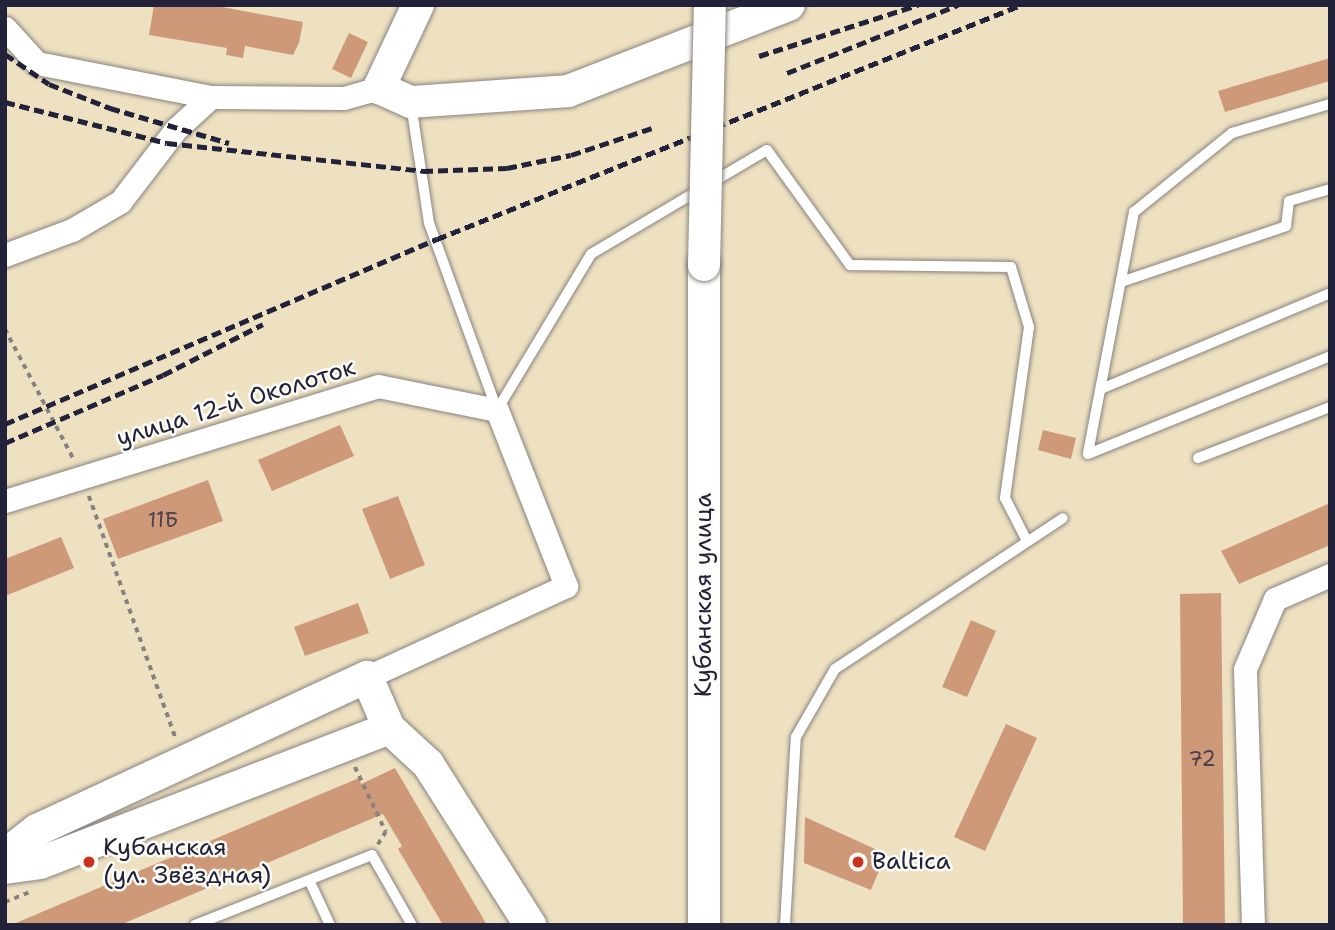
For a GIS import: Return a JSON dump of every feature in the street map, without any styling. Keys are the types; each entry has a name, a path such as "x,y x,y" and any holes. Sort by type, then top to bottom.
{"main road":[{"path":"418,5 379,88 411,102 568,91 789,5"},
{"name":"Кубанская улица","path":"704,925 704,265 710,5"},
{"path":"5,855 37,830 367,677 389,729 428,764 530,925"},
{"path":"5,868 40,863 389,729"}],"street":[{"path":"5,28 37,63 211,97 344,98 379,88"},
{"path":"5,255 72,230 120,202 176,129 211,97"},
{"name":"улица 12-й Околоток","path":"5,501 378,386 496,410"},
{"path":"367,677 566,586 496,410"},
{"path":"1253,925 1245,669 1275,599 1330,575"}],"lane":[{"path":"411,102 429,223 496,410"},
{"path":"1330,104 1232,132 1135,212 1088,454 1330,356"},
{"path":"496,410 591,254 767,150 850,265 1011,267 1030,327 1005,498 1027,541"},
{"path":"1121,282 1286,226 1289,201 1330,189"},
{"path":"1101,389 1330,293"},
{"path":"1198,458 1330,408"},
{"path":"785,925 796,737 835,669 1063,518"},
{"path":"195,925 310,882 372,855 412,925"},
{"path":"310,882 330,925"}],"path":[{"path":"5,329 83,477 184,762"},
{"path":"352,759 386,832 372,855"},
{"path":"5,902 31,891"}],"building":[{"path":"154,5 211,5 303,22 299,43 293,55 245,46 243,58 226,55 227,48 149,35"},
{"path":"349,33 368,42 351,78 332,69"},
{"path":"1330,58 1330,81 1225,112 1218,91"},
{"path":"340,425 354,456 272,491 258,460"},
{"path":"1043,430 1076,438 1071,459 1038,450"},
{"path":"208,480 223,521 118,559 103,519"},
{"path":"398,496 425,565 390,579 362,509"},
{"path":"1330,503 1330,545 1239,584 1221,551"},
{"path":"61,537 74,568 5,596 5,559"},
{"path":"1221,593 1225,925 1183,925 1180,594"},
{"path":"358,603 369,633 305,656 294,627"},
{"path":"971,620 996,631 967,697 942,687"},
{"path":"1006,724 1037,738 985,851 954,837"},
{"path":"395,768 487,925 443,925 398,849 402,846 383,814 120,925 11,925 359,778 361,784"},
{"path":"805,817 886,854 871,890 804,863"}],"railway":[{"path":"759,56 918,5"},
{"path":"787,73 958,5"},
{"path":"5,424 437,239 1021,5"},
{"path":"5,54 49,84 110,108 229,143"},
{"path":"5,102 167,143 423,171 507,168 571,155 652,128"},
{"path":"5,443 163,375 263,324"}],"place":[{"name":"Кубанская (ул. Звёздная)","path":"89,862"},
{"name":"Baltica","path":"858,862"}]}
